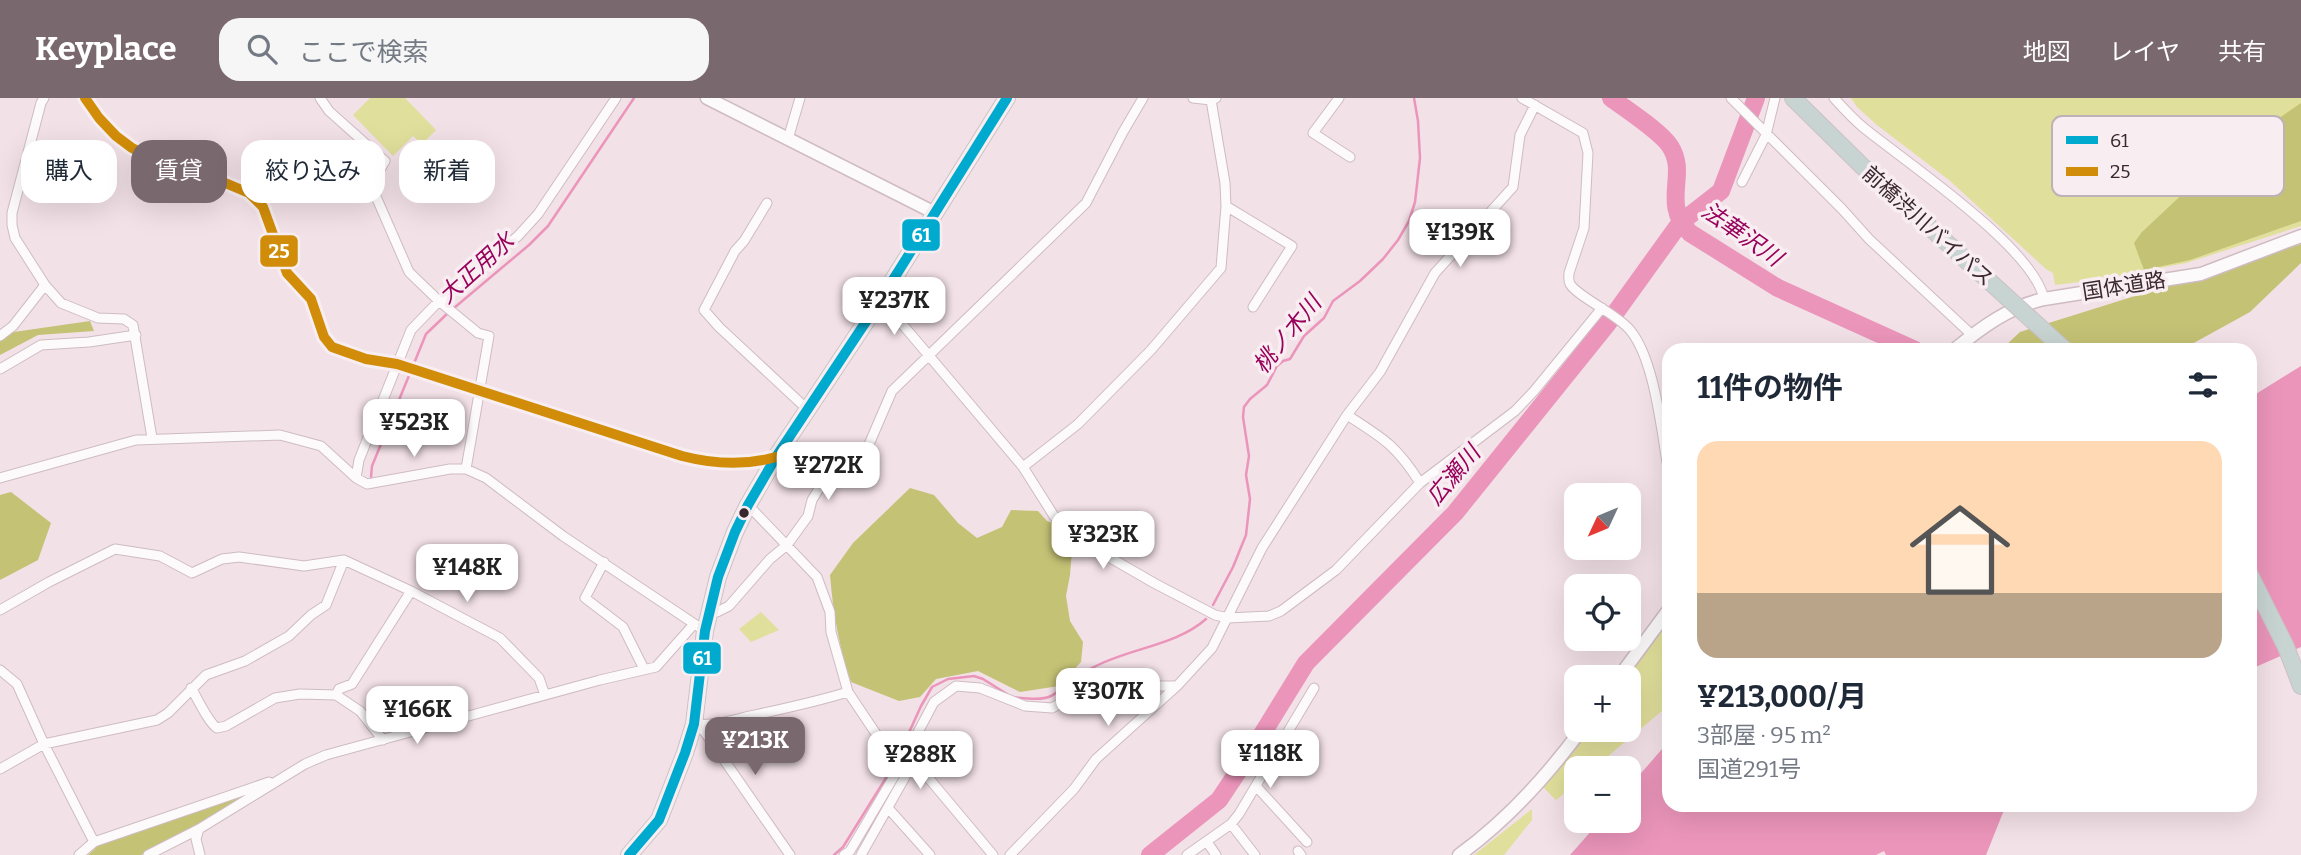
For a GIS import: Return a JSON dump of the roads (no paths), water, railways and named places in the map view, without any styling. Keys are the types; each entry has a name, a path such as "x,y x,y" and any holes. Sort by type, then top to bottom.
{"highway":[{"path":"629,855 659,820 694,724 700,628 709,613 718,577 748,505 776,457 881,299 1007,98"},
{"name":"前橋渋川バイパス","path":"1793,98 1862,166 2058,343"},
{"path":"2257,589 2286,647 2301,685"}],"street":[{"path":"44,98 12,213 15,238 45,285 61,303 98,318 124,319 133,324 152,438"},
{"path":"85,98 99,118 132,148 249,193 263,207 288,273 311,299 324,337 332,347 366,359 400,365 706,462 738,463 776,457"},
{"path":"320,98 329,111 385,160 374,180 374,192 409,272 446,307 478,332 489,336 466,469"},
{"path":"356,478 359,460 400,365 411,330 446,307 538,214 616,98"},
{"path":"707,98 935,213"},
{"path":"788,139 800,98"},
{"path":"709,613 729,606 770,558 787,545 808,516 812,500 820,487 867,449 892,391 1086,203 1122,132 1143,98"},
{"path":"1023,467 1087,415 1151,351 1221,268 1226,206 1214,99 1194,98"},
{"path":"1339,98 1313,133 1350,157"},
{"path":"1522,98 1583,133 1586,138 1588,153 1584,228 1571,265 1569,280 1575,288 1620,320 1637,338 1646,356 1662,439"},
{"path":"1731,98 1869,239 1972,335"},
{"path":"1742,182 1764,133 1775,98"},
{"path":"1834,98 1862,127 1937,183 1989,229 2031,271 2041,286 2044,299"},
{"path":"1010,855 1074,789 1096,759 1177,686 1212,648 1262,548 1347,415 1380,372 1435,273 1513,187 1520,135 1535,105"},
{"path":"767,203 750,234 731,258 704,310 807,409"},
{"path":"1226,206 1292,246 1254,307"},
{"name":"国体道路","path":"1962,343 2015,308 2044,299 2201,274 2301,236"},
{"path":"0,336 13,326 45,285"},
{"path":"881,299 1023,467 1054,516 1076,538 1154,583 1215,615 1228,618 1269,616 1281,611 1336,570 1420,483 1515,411 1603,309"},
{"path":"0,369 41,345 136,335"},
{"path":"1347,415 1387,441 1405,458 1420,483"},
{"path":"0,478 136,440 280,435 321,446 356,478 367,484 450,469 466,469 485,478 564,536 700,628 656,667 326,755 305,764 199,828 148,855"},
{"path":"748,505 817,577 830,612 831,632 848,692 899,768"},
{"path":"0,610 115,549 159,556 192,573 222,559 239,557 304,566 344,560 411,591 500,638 539,677 544,695"},
{"path":"0,769 44,744 157,720 168,713 206,675 245,661 289,636 311,615 322,610 344,560"},
{"path":"604,562 585,598 623,626 644,670"},
{"path":"336,695 339,689 352,684 411,591"},
{"path":"1628,665 1662,619"},
{"path":"0,670 17,684 94,842"},
{"path":"844,855 850,850 899,768 934,702 956,686 980,688 1025,706 1052,708 1078,694 1111,685 1177,686"},
{"path":"191,688 216,727 226,726 275,698 300,694 336,695 360,711 383,740"},
{"path":"1187,855 1231,824 1314,688"},
{"path":"694,724 705,725 736,719 812,703 848,692"},
{"path":"694,724 704,730 790,855"},
{"path":"1459,855 1517,805 1572,742"},
{"path":"861,855 910,768 921,769 993,855"},
{"path":"79,855 94,842 251,786 281,778"},
{"path":"1256,786 1307,842"},
{"path":"888,808 930,855"},
{"path":"1231,824 1255,855"},
{"path":"199,828 196,839 200,855"},
{"path":"1207,842 1216,855"}],"waterway":[{"name":"大正用水","path":"454,308 548,226 634,98"},
{"name":"桃ノ木川","path":"1213,605 1246,535 1250,499 1246,475 1249,456 1244,407 1267,385 1277,366 1290,359 1304,336 1324,318 1333,301 1383,259 1409,221 1415,202 1420,158 1414,98"},
{"name":"法華沢川","path":"1611,98 1651,127 1670,146 1677,167 1677,210 1681,222 1690,233 1778,288 1900,343"},
{"name":"広瀬川","path":"1150,855 1219,800 1306,663 1455,513 1608,323 1680,223 1721,191 1756,98"},
{"name":"大正用水","path":"371,477 372,466 426,334 449,312"},
{"name":"桃ノ木川","path":"1012,697 1047,698 1087,671 1110,660 1182,635 1206,619"},
{"name":"桃ノ木川","path":"897,759 932,687 948,679 974,676 1007,694"},
{"name":"桃ノ木川","path":"834,855 843,847 894,765"}]}
